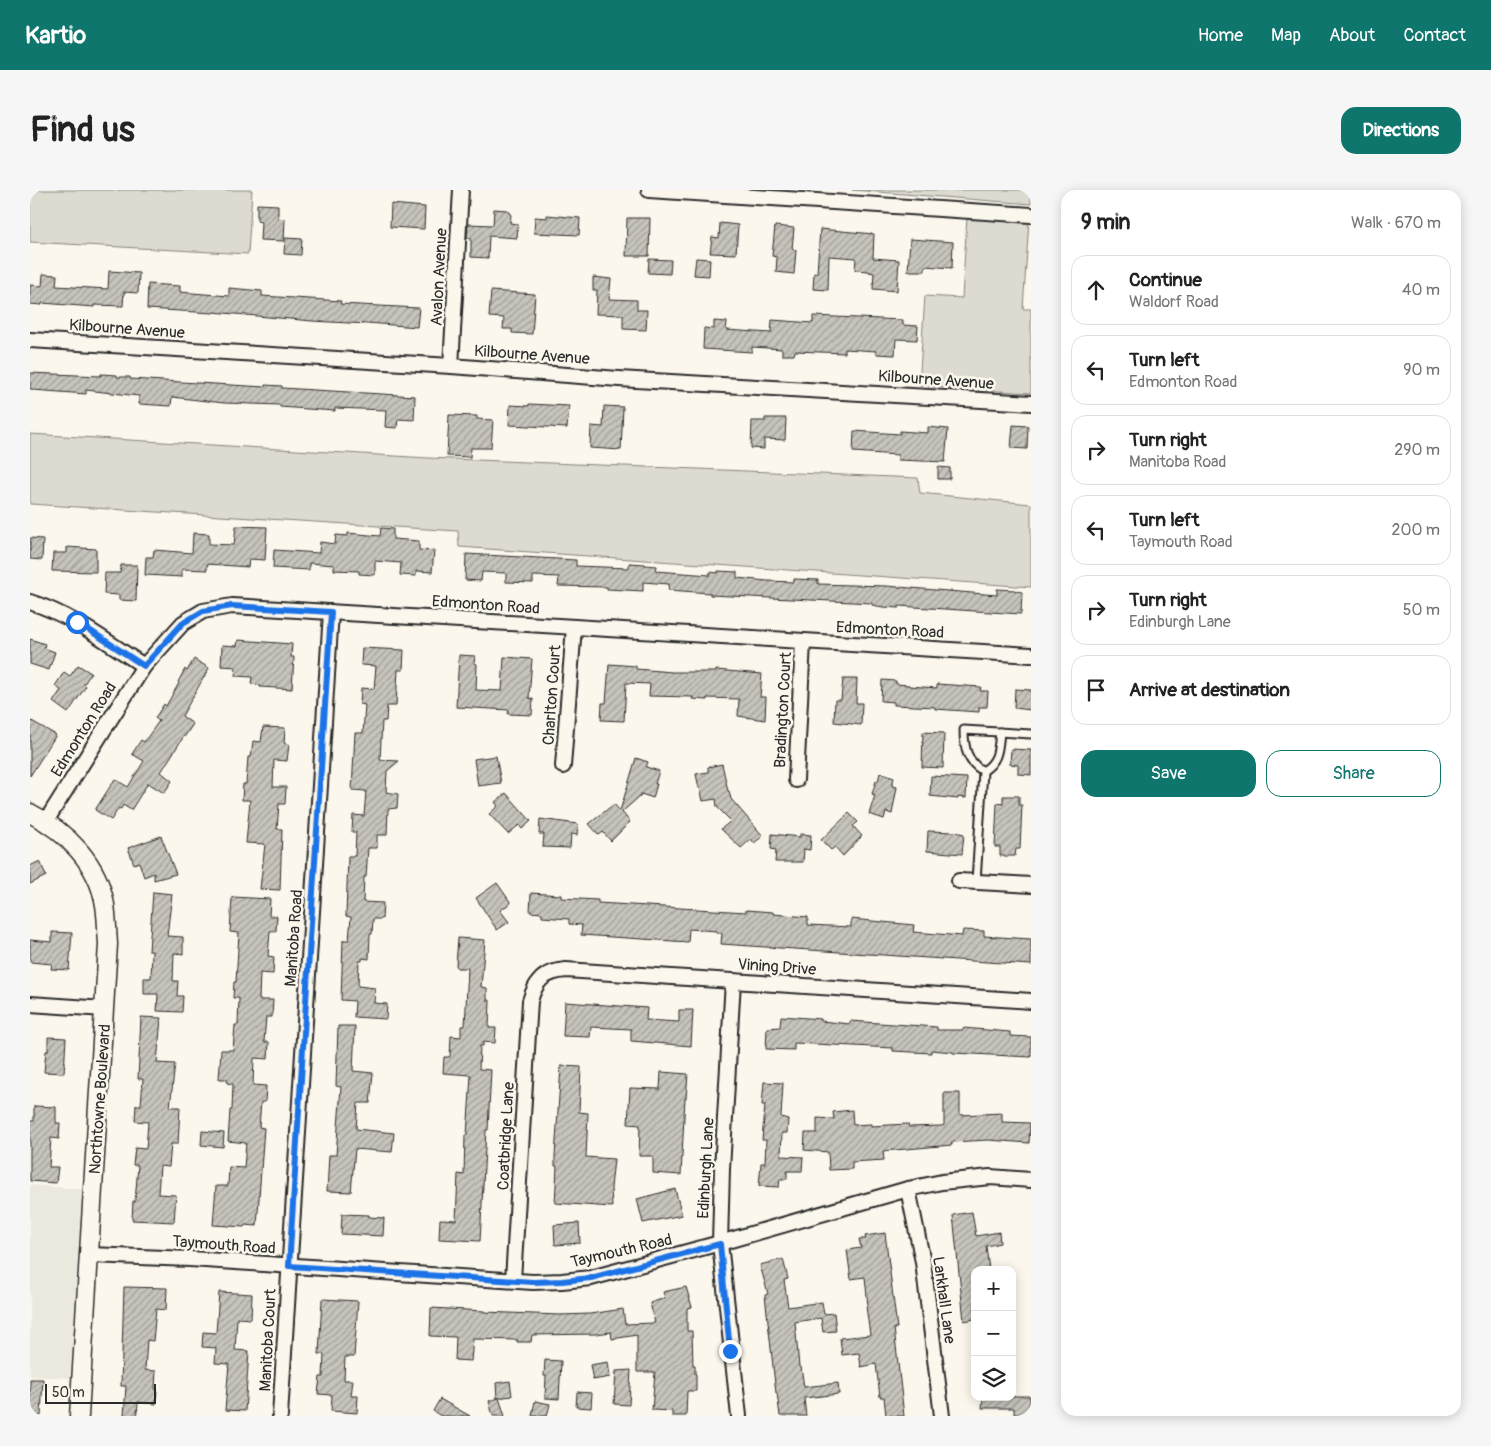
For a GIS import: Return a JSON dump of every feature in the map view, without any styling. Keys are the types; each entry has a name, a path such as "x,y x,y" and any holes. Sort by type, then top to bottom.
{"street":[{"name":"Avalon Avenue","path":"451,366 461,190"},
{"path":"649,190 1031,214"},
{"name":"Kilbourne Avenue","path":"30,340 1031,403"},
{"path":"30,602 77,622 144,666"},
{"name":"Edmonton Road","path":"46,821 144,666 183,623 203,611 232,606 1031,655"},
{"name":"Manitoba Road","path":"289,1266 331,612"},
{"name":"Charlton Court","path":"563,766 574,627"},
{"name":"Bradington Court","path":"796,780 803,642"},
{"name":"Northtowne Boulevard","path":"30,813 63,833 77,847 97,878 105,905 108,944 105,1009 79,1416"},
{"path":"959,882 1031,885"},
{"name":"Vining Drive","path":"532,994 542,977 554,971 566,970 1031,1001"},
{"name":"Edinburgh Lane","path":"733,981 722,1169 720,1244 739,1416"},
{"name":"Coatbridge Lane","path":"513,1280 532,994"},
{"path":"30,1004 105,1009"},
{"name":"Taymouth Road","path":"90,1255 513,1280 562,1281 591,1278 720,1244 908,1189 942,1182 990,1177 1031,1180"},
{"name":"Larkhall Lane","path":"908,1189 923,1262 942,1416"},
{"name":"Manitoba Court","path":"280,1416 289,1266"}],"lane":[{"path":"983,771 974,766 966,752 964,730 1031,734"},
{"path":"983,771 991,766 997,756 1000,732"},
{"path":"976,882 983,771"}],"shaded area":[{"path":"30,190 252,190 248,254 30,242"},
{"path":"852,190 1031,190 1031,204"},
{"path":"967,217 1029,221 1023,309 1031,309 1031,393 919,386 925,296 962,298"},
{"path":"30,434 428,458 918,478 920,493 1031,504 1031,587 459,547 458,531 30,504"},
{"path":"30,1185 82,1189 70,1378 30,1376"}],"building":[{"path":"257,204 278,205 278,218 285,219 284,241 260,240 261,222 257,221"},
{"path":"391,204 425,207 424,229 390,227"},
{"path":"494,209 507,210 511,215 510,223 518,224 517,238 489,236 488,258 471,257 471,238 467,238 468,224 493,225"},
{"path":"547,215 580,218 579,235 534,233 535,217 547,218"},
{"path":"627,218 650,218 649,256 626,256"},
{"path":"720,223 738,225 736,254 710,253 712,237 719,238"},
{"path":"775,226 794,228 792,249 796,250 794,274 776,272 777,257 772,256"},
{"path":"820,229 874,234 873,258 899,260 897,291 873,289 874,273 855,270 856,258 829,256 828,290 813,289 814,273 817,273"},
{"path":"285,238 302,239 301,255 284,254"},
{"path":"910,239 953,242 952,268 925,266 925,271 908,271"},
{"path":"696,258 710,259 709,276 694,275"},
{"path":"649,259 671,260 670,274 648,273"},
{"path":"109,271 139,273 138,293 124,292 123,306 94,305 94,307 42,303 42,305 30,304 30,285 42,286 43,274 57,275 56,286 108,289"},
{"path":"593,277 611,279 609,299 637,300 637,310 647,310 646,330 623,329 623,315 596,314 597,290 593,290"},
{"path":"148,284 180,286 180,292 229,296 229,288 262,291 262,296 341,301 340,304 419,308 417,327 147,309"},
{"path":"491,291 535,294 532,334 512,333 512,329 503,329 504,318 489,317"},
{"path":"813,316 903,320 903,325 918,326 917,340 896,339 895,355 876,354 876,351 845,349 845,353 795,351 794,355 782,355 782,349 752,347 752,352 703,349 704,328 714,329 714,321 727,322 726,330 771,333 772,320 813,323"},
{"path":"30,373 101,376 101,374 130,377 130,379 265,387 265,385 282,386 282,388 415,396 414,420 398,419 397,428 385,427 386,410 335,408 335,411 280,407 280,405 224,403 172,397 171,406 139,404 139,396 86,390 86,394 33,390 30,389"},
{"path":"529,404 569,406 567,428 509,425 510,405 529,406"},
{"path":"604,406 623,407 621,450 590,448 591,426 603,427"},
{"path":"449,415 477,416 477,419 493,420 491,448 471,448 470,457 447,456"},
{"path":"765,418 786,418 785,440 764,439 764,449 751,448 752,421 765,421"},
{"path":"1013,425 1028,426 1027,449 1011,448"},
{"path":"928,427 948,429 945,462 898,460 898,455 853,452 854,431 900,434 900,431 928,433"},
{"path":"938,467 950,468 950,479 938,479"},
{"path":"236,526 267,527 265,560 249,559 248,567 207,564 207,570 182,569 182,577 145,575 146,557 153,557 154,550 192,553 193,533 209,534 209,544 234,545"},
{"path":"381,528 393,529 393,539 419,541 419,550 434,551 432,572 416,571 416,576 400,575 401,563 375,561 375,575 359,574 359,571 334,570 334,565 309,563 309,570 273,568 274,550 319,553 320,542 335,544 336,535 348,536 348,533 380,536"},
{"path":"30,538 43,539 42,560 30,559"},
{"path":"67,547 96,549 96,572 52,571 53,553 67,553"},
{"path":"466,554 576,560 576,566 629,568 629,563 645,564 657,566 656,571 710,575 710,572 718,573 718,571 737,572 737,578 767,581 794,582 794,579 818,580 818,584 886,586 997,595 997,589 1015,590 1022,592 1021,614 899,606 899,608 883,607 872,605 872,603 710,595 710,593 668,590 669,584 643,582 643,591 607,589 607,587 558,586 559,577 533,576 533,583 506,582 506,573 482,572 481,581 465,580"},
{"path":"121,565 137,565 136,601 119,600 119,595 104,594 105,573 120,573"},
{"path":"30,639 45,644 44,648 55,652 49,670 30,664"},
{"path":"238,640 292,644 291,657 294,657 292,689 260,687 260,685 251,684 252,677 235,676 236,667 221,666 222,645 237,646"},
{"path":"362,648 404,650 403,670 398,670 396,706 387,706 386,721 382,721 380,760 399,761 387,771 386,792 398,794 397,808 388,809 387,835 377,835 377,848 368,848 366,877 364,877 363,902 383,903 382,919 373,919 369,959 362,958 362,961 359,961 358,986 375,988 374,1003 387,1004 386,1019 354,1017 355,1001 341,1000 343,940 349,940 351,917 346,916 348,856 355,856 356,832 352,832 353,815 364,816 366,791 352,790 355,733 363,733 365,705 360,704 361,688 374,689 376,666 361,665"},
{"path":"459,655 475,656 474,663 477,664 476,690 502,691 504,657 532,659 529,698 533,699 532,715 508,714 509,710 456,707"},
{"path":"194,659 209,668 182,716 193,724 161,772 172,781 164,793 148,783 131,810 123,805 111,820 95,810 115,779 128,787 144,761 132,754 141,740 144,742 159,721 155,718 164,704 166,706 185,669 187,671"},
{"path":"609,664 636,666 636,669 672,672 716,672 716,670 762,674 760,697 766,697 765,720 738,716 739,699 707,698 707,700 692,699 693,697 649,696 650,684 626,683 624,721 601,720 602,703 606,703"},
{"path":"78,665 91,673 84,684 86,686 68,713 53,702 61,690 55,686 64,672 70,676"},
{"path":"843,679 857,679 856,703 862,703 861,725 834,722 835,700 841,700"},
{"path":"882,680 896,681 896,684 909,686 937,688 937,684 981,687 980,691 988,691 987,707 979,707 979,712 894,705 894,702 881,701"},
{"path":"1015,689 1031,690 1031,710 1014,708"},
{"path":"30,720 56,735 30,776"},
{"path":"263,727 285,728 284,743 289,744 287,761 274,760 273,787 286,787 285,804 279,804 277,829 282,829 280,890 260,889 265,844 246,843 250,800 242,800 243,784 246,784 248,757 251,757 253,741 261,742"},
{"path":"923,732 944,733 943,768 922,767"},
{"path":"1011,749 1031,750 1031,775 1018,774 1018,765 1010,764"},
{"path":"496,756 501,783 478,786 474,759"},
{"path":"636,758 648,762 646,767 659,771 653,798 641,794 622,812 630,822 611,841 603,832 599,835 589,824 614,804 620,811"},
{"path":"722,764 731,799 763,836 754,843 751,839 741,848 721,829 731,821 717,807 716,799 703,801 699,788 696,774 708,772 708,767"},
{"path":"880,773 894,778 892,786 897,787 892,814 886,812 884,819 869,814 875,795 872,794"},
{"path":"931,776 967,778 966,798 930,796"},
{"path":"506,793 531,821 522,829 519,825 508,834 489,814 498,806 495,802"},
{"path":"1003,796 1019,796 1019,805 1022,805 1020,849 1016,849 1015,856 1000,856 1000,847 995,847 997,803 1003,804"},
{"path":"849,813 858,822 853,826 862,836 843,856 835,847 831,850 821,840"},
{"path":"540,819 578,824 577,835 571,834 570,848 543,847 544,834 539,834"},
{"path":"928,831 964,834 962,854 927,851"},
{"path":"772,834 800,837 800,834 811,835 810,850 804,849 803,862 775,862 776,850 771,849"},
{"path":"161,836 176,874 154,880 154,873 144,877 139,862 134,864 128,848"},
{"path":"40,861 46,876 30,884 30,866"},
{"path":"497,883 511,903 500,910 509,922 497,930 476,898"},
{"path":"153,892 172,894 167,936 183,937 183,954 174,953 173,981 178,981 177,996 183,996 182,1012 157,1011 158,994 144,994 144,978 151,978 152,951 149,951"},
{"path":"531,893 561,895 561,898 598,900 598,903 773,912 773,914 808,917 808,925 851,927 851,919 914,925 913,932 962,936 963,930 984,931 984,936 1031,939 1031,965 721,944 722,933 689,929 688,942 581,935 582,925 569,924 569,919 542,917 542,913 530,912"},
{"path":"232,897 270,899 269,916 277,916 276,931 270,931 268,956 274,957 273,974 260,973 259,1000 273,1000 272,1017 266,1017 264,1042 269,1042 268,1059 254,1058 253,1085 266,1086 265,1102 261,1102 259,1127 264,1128 257,1226 245,1225 244,1227 213,1225 216,1186 228,1186 229,1167 244,1168 246,1143 228,1141 233,1084 227,1083 227,1079 219,1079 221,1050 233,1050 235,1025 238,1025 239,998 233,998 234,982 236,982 239,933 230,932"},
{"path":"52,932 72,933 69,970 51,969 52,964 30,962 30,940 52,942"},
{"path":"458,938 485,940 481,987 487,988 487,1000 490,1000 489,1028 496,1028 495,1043 483,1042 483,1046 480,1046 479,1069 491,1070 480,1241 439,1239 440,1219 456,1220 458,1174 464,1175 465,1135 467,1135 471,1075 443,1073 444,1057 450,1057 451,1036 461,1037 461,1026 465,1026 468,968 457,968 456,965"},
{"path":"565,1002 647,1008 646,1020 679,1022 679,1010 693,1010 691,1046 631,1041 631,1029 591,1027 590,1037 563,1036"},
{"path":"781,1016 821,1019 821,1021 850,1024 850,1021 937,1027 937,1030 963,1030 963,1028 1010,1032 1010,1036 1031,1037 1031,1057 931,1050 931,1053 893,1051 893,1048 794,1043 794,1050 766,1049 767,1028 780,1027"},
{"path":"141,1017 161,1018 157,1063 175,1064 170,1107 180,1107 178,1144 171,1144 169,1167 160,1166 158,1194 176,1195 174,1222 132,1220 138,1165 133,1165 135,1148 146,1149 148,1122 135,1121 136,1105 141,1105 143,1079 138,1079"},
{"path":"338,1026 355,1026 353,1071 373,1073 370,1103 358,1103 356,1129 394,1133 392,1152 355,1149 351,1192 327,1191 329,1155 336,1155 341,1087 336,1086"},
{"path":"48,1037 66,1038 64,1073 44,1072 46,1051 48,1051"},
{"path":"561,1066 581,1067 579,1112 588,1113 586,1157 614,1159 611,1188 612,1207 555,1203 557,1166 555,1166 555,1156"},
{"path":"661,1072 688,1074 681,1175 653,1173 653,1156 639,1156 640,1125 628,1124 630,1088 660,1089"},
{"path":"764,1082 783,1083 781,1117 788,1119 787,1133 782,1133 781,1156 803,1157 802,1171 787,1171 787,1179 780,1179 779,1187 759,1186 761,1163 765,1163 766,1140 762,1140 765,1105 762,1105"},
{"path":"944,1093 960,1093 960,1115 1002,1113 1002,1122 1030,1123 1029,1143 988,1140 952,1142 952,1145 883,1151 884,1160 852,1162 852,1169 829,1170 828,1152 804,1150 805,1133 817,1133 817,1118 834,1119 833,1112 852,1110 853,1125 908,1124 909,1127 944,1125"},
{"path":"34,1106 56,1107 56,1123 60,1123 59,1139 51,1138 49,1167 58,1167 56,1183 30,1181 30,1121 34,1121"},
{"path":"202,1131 224,1133 223,1147 201,1145"},
{"path":"675,1189 682,1215 643,1223 637,1199"},
{"path":"972,1212 976,1236 999,1232 1000,1243 986,1246 988,1266 971,1266 971,1320 964,1321 953,1215"},
{"path":"342,1214 369,1215 369,1217 384,1218 383,1236 341,1234"},
{"path":"579,1223 580,1243 555,1245 554,1225"},
{"path":"885,1233 897,1328 894,1328 904,1416 886,1416 884,1397 880,1397 876,1364 861,1367 859,1353 842,1355 840,1338 870,1335 865,1277 851,1279 847,1250 861,1248 859,1239 866,1239 865,1236"},
{"path":"783,1259 788,1279 784,1280 788,1307 822,1302 824,1314 834,1313 836,1331 823,1332 821,1318 795,1322 799,1367 801,1367 804,1387 838,1383 839,1394 804,1398 806,1416 780,1416 776,1393 765,1295 768,1294 760,1265"},
{"path":"124,1287 167,1288 166,1310 156,1309 153,1341 147,1340 145,1370 156,1371 156,1404 138,1402 137,1416 124,1416 126,1386 121,1386"},
{"path":"686,1287 692,1307 687,1308 687,1331 692,1331 696,1391 687,1391 686,1416 672,1416 672,1411 652,1410 655,1372 637,1372 637,1335 612,1339 611,1332 532,1335 531,1342 473,1339 471,1361 455,1360 456,1337 430,1336 431,1308 559,1315 590,1314 623,1309 625,1324 655,1323 650,1303 665,1298 663,1292"},
{"path":"219,1292 252,1294 251,1319 237,1318 235,1350 249,1351 245,1411 225,1410 229,1364 215,1363 216,1348 202,1347 203,1332 216,1333"},
{"path":"322,1299 358,1301 354,1357 345,1357 344,1380 353,1380 351,1396 358,1396 357,1413 331,1411 332,1395 318,1394 320,1377 323,1377 324,1354 319,1354"},
{"path":"545,1360 561,1361 559,1399 545,1398"},
{"path":"608,1362 610,1377 593,1380 590,1365"},
{"path":"631,1370 629,1405 614,1404 616,1371"},
{"path":"30,1379 43,1379 41,1416 30,1416"},
{"path":"510,1381 512,1396 497,1398 496,1383"},
{"path":"577,1392 592,1393 591,1408 576,1407"},
{"path":"1016,1396 1030,1396 1029,1414 1014,1414 1014,1408 982,1408 983,1401 1016,1401"},
{"path":"499,1398 505,1416 493,1416 489,1401"},
{"path":"440,1399 470,1416 441,1416 433,1411"},
{"path":"535,1401 550,1404 547,1416 532,1416"}],"route":[{"path":"77,622 144,666 183,623 203,611 232,606 251,606 331,612 289,1266 533,1282 562,1281 591,1278 720,1244 730,1351"}]}
